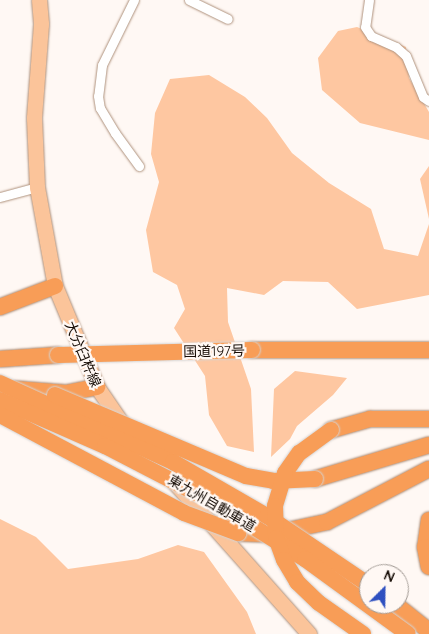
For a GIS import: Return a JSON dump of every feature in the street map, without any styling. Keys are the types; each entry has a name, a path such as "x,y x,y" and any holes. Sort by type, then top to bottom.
{"highway":[{"path":"0,307 55,286"},
{"name":"国道197号","path":"0,359 58,355 252,350 429,350"},
{"path":"0,377 94,410 246,476 274,481 315,479 429,445"},
{"name":"東九州自動車道","path":"0,383 172,462 267,516 359,578"},
{"path":"0,387 66,393 97,387"},
{"name":"東九州自動車道","path":"0,400 105,446 216,504 305,559 408,634"},
{"path":"0,415 184,514 238,533 271,534 327,522 429,469"},
{"path":"363,634 302,587 287,566 276,538 275,506 285,473 299,453 331,430 370,419 429,419"},
{"path":"429,520 425,547 429,567"},
{"path":"408,614 429,631"}],"main road":[{"name":"大分臼杵線","path":"39,0 41,24 34,118 37,187 55,286 97,387 116,417 309,634"}],"street":[{"path":"133,0 102,65 98,96 100,108 115,133 139,166"},
{"path":"189,0 228,19"},
{"path":"369,0 365,27 371,36 396,47 406,56 423,97 429,101"},
{"path":"0,197 37,187"}],"shaded area":[{"path":"357,27 406,47 409,78 429,112 429,140 360,123 322,90 318,58 338,31"},
{"path":"209,75 245,97 267,118 292,153 329,183 371,209 384,249 418,256 429,224 429,295 357,309 328,282 283,281 264,295 227,288 228,322 251,389 254,452 227,446 209,415 205,376 174,328 185,309 177,285 153,272 146,230 159,182 151,154 155,113 170,79"},
{"path":"429,166 429,219 420,179"},
{"path":"295,371 347,378 333,395 297,426 290,439 271,457 274,389"},
{"path":"0,519 36,537 68,569 138,559 178,545 204,552 247,612 256,634 0,634"}]}
